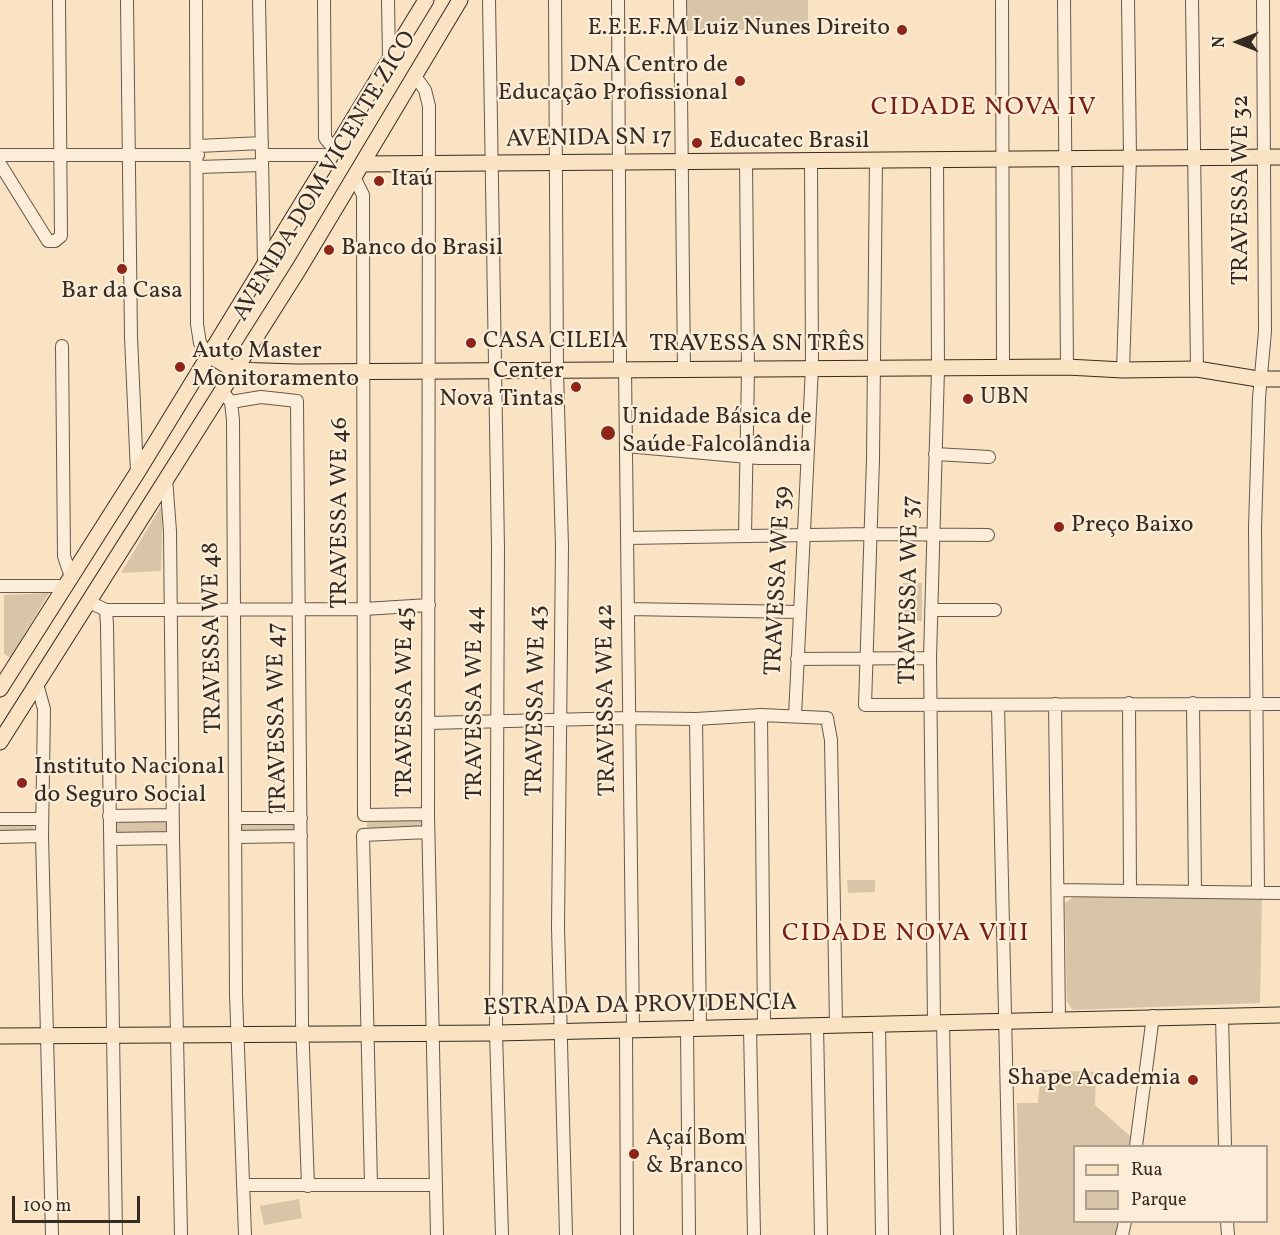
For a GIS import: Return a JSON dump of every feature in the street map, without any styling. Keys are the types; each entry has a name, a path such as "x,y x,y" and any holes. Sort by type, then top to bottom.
{"main road":[{"name":"AVENIDA DOM VICENTE ZICO","path":"211,357 260,285 264,264 426,0"},
{"path":"446,0 450,17"},
{"name":"AVENIDA DOM VICENTE ZICO","path":"0,742 166,478 226,396 234,370 358,171 460,0"},
{"name":"AVENIDA SN 17","path":"358,171 428,164 555,162 1280,157"},
{"path":"0,688 211,357 234,370"},
{"name":"TRAVESSA SN TRÊS","path":"234,370 494,372 622,369 748,370 812,367 938,369 1067,367 1124,370 1197,369 1262,379 1280,379"},
{"name":"ESTRADA DA PROVIDENCIA","path":"0,1036 560,1032 1059,1018 1280,1015"}],"street":[{"path":"0,164 48,241 55,241 61,236 59,0"},
{"path":"128,0 128,156 133,416 137,472"},
{"path":"196,0 197,324 200,343 211,357"},
{"path":"259,0 264,264"},
{"path":"324,0 325,138 332,152"},
{"path":"388,0 390,58"},
{"path":"489,0 494,372"},
{"path":"555,0 557,371"},
{"path":"618,0 622,369"},
{"path":"680,0 684,369"},
{"path":"1002,0 1003,368"},
{"path":"1064,0 1067,367"},
{"path":"1124,370 1130,158 1128,0"},
{"path":"1192,0 1197,369"},
{"name":"TRAVESSA WE 32","path":"1262,379 1265,331 1263,0"},
{"path":"415,76 425,90 428,99 427,371"},
{"path":"0,155 198,156 332,152"},
{"path":"198,156 262,154"},
{"name":"TRAVESSA WE 39","path":"795,716 812,367 811,159"},
{"name":"TRAVESSA WE 37","path":"937,159 938,369 932,535 930,704 938,1022 947,1235"},
{"path":"876,160 874,367 865,705 1280,704"},
{"path":"745,535 748,370 746,161"},
{"name":"TRAVESSA WE 46","path":"358,171 363,195 364,815 428,814"},
{"path":"0,586 68,581 64,556 62,346"},
{"name":"TRAVESSA WE 42","path":"622,369 626,446 629,718 630,1030 627,1235"},
{"name":"TRAVESSA WE 45","path":"427,371 428,832 437,1235"},
{"name":"TRAVESSA WE 43","path":"557,371 562,548 559,719 560,1032 566,1235"},
{"name":"TRAVESSA WE 44","path":"494,372 498,722 496,1033 502,1235"},
{"path":"1258,893 1255,528 1262,379"},
{"name":"TRAVESSA WE 47","path":"226,396 261,396 297,402 303,1034 308,1186"},
{"name":"TRAVESSA WE 48","path":"226,396 237,837 236,995 245,1235"},
{"path":"626,446 745,457 807,458"},
{"path":"935,454 989,457"},
{"path":"166,478 170,496 172,815 181,1235"},
{"path":"627,538 745,535 988,535"},
{"path":"88,602 106,610 171,611 364,609 429,605"},
{"path":"628,609 799,612"},
{"path":"106,610 116,1235"},
{"path":"931,610 994,610"},
{"path":"797,659 930,658"},
{"path":"37,684 44,709 42,836 52,1235"},
{"path":"1129,703 1130,891"},
{"path":"1193,703 1195,892"},
{"path":"1055,704 1059,1018"},
{"path":"998,705 1010,1235"},
{"path":"428,723 559,719 696,719 761,715 827,718 831,740 836,1024"},
{"path":"754,1235 761,715"},
{"path":"689,1235 696,719"},
{"path":"109,816 172,815"},
{"path":"236,818 302,818"},
{"path":"0,819 42,819"},
{"path":"370,1185 369,1034 363,835 428,832"},
{"path":"0,837 42,836"},
{"path":"237,837 301,836"},
{"path":"110,839 173,838"},
{"path":"1058,890 1280,893"},
{"path":"1136,1145 1153,1016"},
{"path":"1222,1016 1225,1145"},
{"path":"879,1023 882,1235"},
{"path":"816,1025 821,1235"},
{"path":"243,1185 435,1185"}],"green space":[{"path":"685,0 808,0 808,29 685,31"},
{"path":"163,503 161,571 121,573"},
{"path":"903,583 922,583 922,621 903,621"},
{"path":"49,593 10,658 4,654 4,595"},
{"path":"236,818 301,818 301,836 237,837"},
{"path":"367,819 422,819 423,830 367,830"},
{"path":"169,820 169,834 114,834 113,821"},
{"path":"0,822 33,823 33,835 0,834"},
{"path":"847,880 875,880 875,892 848,893"},
{"path":"1075,896 1262,898 1260,1003 1073,1010 1067,1002 1065,903"},
{"path":"1041,1070 1096,1072 1095,1105 1130,1136 1129,1145 1073,1145 1073,1223 1119,1223 1117,1235 1019,1235 1017,1103 1038,1103"},
{"path":"299,1199 302,1218 264,1225 260,1206"}],"place":[{"name":"E.E.E.F.M Luiz Nunes Direito","path":"902,30"},
{"name":"DNA Centro de Educação Profissional","path":"740,81"},
{"name":"Educatec Brasil","path":"697,143"},
{"name":"Itaú","path":"379,181"},
{"name":"Banco do Brasil","path":"329,250"},
{"name":"Bar da Casa","path":"122,269"},
{"name":"CASA CILEIA","path":"471,343"},
{"name":"Auto Master Monitoramento","path":"180,367"},
{"name":"Center Nova Tintas","path":"576,387"},
{"name":"UBN","path":"968,399"},
{"name":"Unidade Básica de Saúde Falcolândia","path":"608,433"},
{"name":"Preço Baixo","path":"1059,527"},
{"name":"Instituto Nacional do Seguro Social","path":"22,783"},
{"name":"Shape Academia","path":"1193,1080"},
{"name":"Açaí Bom & Branco","path":"634,1154"}],"district":[{"name":"CIDADE NOVA IV","path":"984,109"},
{"name":"CIDADE NOVA VIII","path":"906,935"}]}
